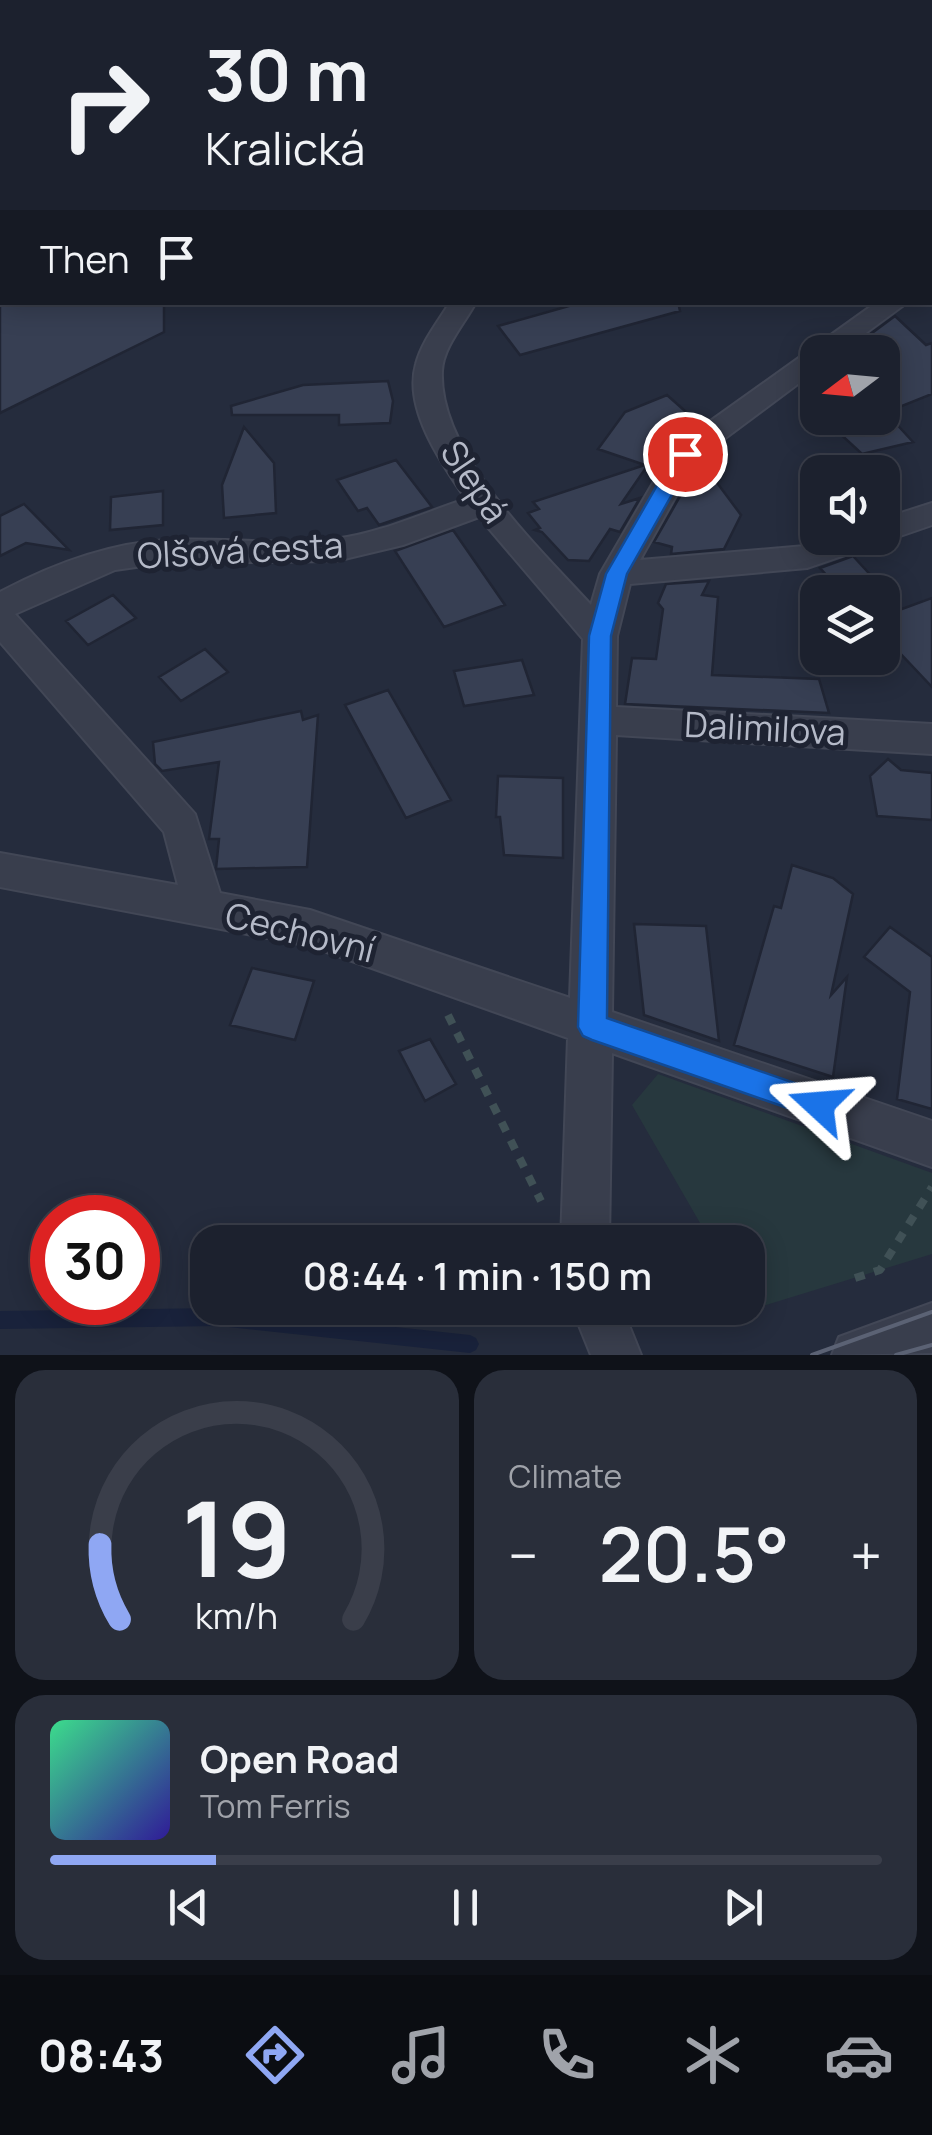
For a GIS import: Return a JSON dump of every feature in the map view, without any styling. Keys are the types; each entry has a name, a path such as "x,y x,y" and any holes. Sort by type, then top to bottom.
{"street":[{"name":"Slepá","path":"460,305 428,370 440,432 484,504 600,636"},
{"path":"847,335 891,305"},
{"path":"586,1225 600,636 616,574 685,454 800,369"},
{"name":"Olšová cesta","path":"0,607 56,576 103,561 186,550 270,557 341,550 484,504"},
{"path":"900,525 932,514"},
{"path":"616,574 815,555"},
{"path":"0,618 181,825 204,909"},
{"name":"Dalimilova","path":"598,720 932,738"},
{"name":"Cechovní","path":"0,870 310,928 932,1144"},
{"path":"604,1325 616,1355"},
{"path":"857,1355 932,1328"}],"path":[{"path":"424,968 548,1216"},
{"path":"855,1278 880,1270 932,1186"}],"shaded area":[{"path":"658,1074 932,1173 932,1254 765,1305 765,1225 701,1225 632,1105"}],"building":[{"path":"0,305 164,305 164,332 0,413"},
{"path":"572,305 679,305 680,311 520,355 498,326"},
{"path":"895,316 926,345 932,343 932,394 900,407 900,335 872,333"},
{"path":"388,381 393,401 390,423 339,425 339,415 232,415 231,406 303,385"},
{"path":"667,395 685,411 621,504 640,498 620,532 610,529 589,561 568,560 542,532 535,530 540,528 528,513 539,509 533,502 645,465 598,449 625,412"},
{"path":"244,427 274,463 276,513 224,518 222,485"},
{"path":"900,428 913,442 862,454 841,435 900,435"},
{"path":"396,460 432,507 379,525 367,508 358,511 337,480"},
{"path":"712,476 741,515 724,549 671,554 672,547 654,542 687,484"},
{"path":"163,491 163,525 110,530 111,497"},
{"path":"24,504 69,550 26,543 0,556 0,516"},
{"path":"453,530 505,605 444,627 395,551"},
{"path":"853,556 871,575 826,575 820,568"},
{"path":"709,581 702,595 718,597 712,675 819,679 829,713 625,704 632,658 656,659 663,609 658,603 666,584"},
{"path":"113,595 136,618 88,645 66,621"},
{"path":"932,598 932,687 900,653 900,607"},
{"path":"205,649 228,672 181,701 159,677"},
{"path":"522,660 534,695 464,706 454,671"},
{"path":"388,690 451,800 406,818 345,705"},
{"path":"301,711 303,720 318,715 307,867 216,869 219,839 209,839 219,762 162,771 155,764 153,742"},
{"path":"888,759 901,770 932,773 932,820 877,816 870,776"},
{"path":"498,776 563,778 563,858 504,855 500,817 496,817"},
{"path":"792,865 833,878 853,894 831,995 847,977 833,1077 734,1045 774,906 781,908"},
{"path":"634,924 706,926 719,1041 644,1015"},
{"path":"890,927 932,957 932,1109 897,1099 910,992 864,957"},
{"path":"252,968 314,981 295,1040 230,1025"},
{"path":"430,1039 456,1084 425,1101 399,1051"}],"waterway":[{"path":"0,1320 220,1317 470,1344"}],"tram line":[{"path":"812,1355 932,1312"},
{"path":"896,1355 932,1345"}],"route":[{"path":"685,454 616,574 600,636 592,1027 819,1105"}]}
